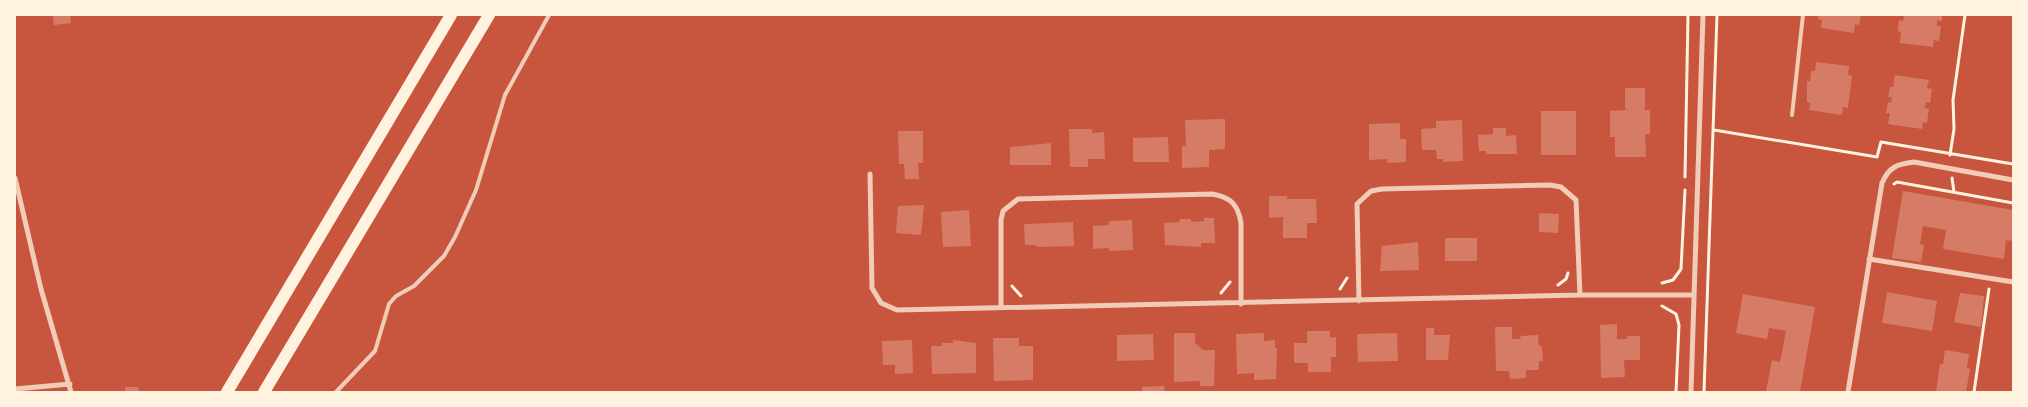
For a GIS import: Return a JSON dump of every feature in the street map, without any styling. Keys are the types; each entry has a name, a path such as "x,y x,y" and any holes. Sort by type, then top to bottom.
{"highway":[{"path":"227,392 451,15"},
{"path":"264,392 489,15"}],"street":[{"path":"1691,392 1703,15"},
{"path":"1848,392 1882,183 1888,171 1900,164 1914,162 2013,180"},
{"path":"870,174 872,288 881,303 897,310 1241,304 1580,295 1694,295"},
{"path":"15,178 41,289 71,392"},
{"path":"1359,301 1357,204 1371,191 1382,189 1550,185 1561,187 1576,200 1580,295"},
{"path":"1001,307 1001,220 1003,211 1018,199 1202,194 1223,196 1232,201 1239,211 1241,222 1241,304"},
{"path":"1870,259 2013,282"},
{"path":"15,389 70,384"}],"lane":[{"path":"336,392 375,351 389,304 396,296 414,286 444,256 455,238 476,190 506,95 550,15"},
{"path":"1792,115 1803,15"}],"path":[{"path":"1676,392 1679,325 1676,314 1658,305 1658,284 1673,280 1678,275 1682,262 1688,15"},
{"path":"1704,392 1717,15"},
{"path":"1950,154 1954,129 1953,100 1965,15"},
{"path":"1714,130 1878,157 1881,142 2013,164"},
{"path":"1974,392 1990,289 1981,287"}],"building":[{"path":"53,15 70,15 71,23 54,25"},
{"path":"1819,15 1861,15 1859,25 1855,24 1854,33 1821,28 1822,20 1818,19"},
{"path":"1904,15 1942,15 1942,21 1937,20 1937,26 1941,26 1939,41 1934,40 1933,47 1900,43 1899,20 1903,21"},
{"path":"1816,62 1849,66 1848,75 1852,76 1848,108 1843,107 1842,115 1809,110 1807,81 1810,81 1811,71 1815,71"},
{"path":"1895,75 1929,80 1927,88 1932,89 1930,103 1926,102 1925,108 1929,109 1927,123 1923,122 1922,129 1888,124 1890,113 1886,113 1888,102 1891,103 1892,97 1888,97 1890,87 1893,87"},
{"path":"1625,88 1645,88 1645,109 1642,110 1650,110 1650,134 1645,134 1646,157 1615,157 1615,137 1610,137 1610,111 1627,110 1625,109"},
{"path":"1541,111 1576,111 1576,155 1541,155"},
{"path":"1225,119 1225,149 1209,150 1209,167 1182,168 1182,146 1186,146 1185,120"},
{"path":"1462,120 1463,161 1443,162 1443,159 1437,159 1436,150 1422,150 1421,129 1436,128 1436,121"},
{"path":"1400,123 1400,139 1406,139 1406,162 1387,163 1387,159 1369,160 1369,124"},
{"path":"1493,128 1506,128 1506,136 1516,135 1517,154 1486,154 1486,151 1479,151 1478,135 1493,134"},
{"path":"1069,129 1092,129 1092,133 1104,132 1105,159 1088,159 1088,167 1070,167"},
{"path":"898,131 923,131 923,163 918,163 919,179 905,179 904,164 899,164"},
{"path":"1168,137 1169,162 1133,162 1133,138"},
{"path":"1051,143 1051,165 1010,165 1010,147"},
{"path":"1903,191 2013,210 2013,241 2006,240 2004,259 1943,249 1946,230 1923,226 1920,244 1924,245 1921,262 1892,258"},
{"path":"1269,196 1287,196 1287,199 1316,199 1317,223 1307,223 1307,238 1283,238 1283,217 1269,218"},
{"path":"924,205 921,235 896,233 898,206"},
{"path":"969,210 971,246 943,247 941,212"},
{"path":"1539,213 1559,214 1558,233 1539,232"},
{"path":"1204,218 1214,218 1215,243 1201,243 1201,247 1165,245 1164,223 1179,222 1180,219 1191,219 1191,222 1204,221"},
{"path":"1132,220 1133,250 1109,251 1109,248 1093,249 1093,226 1109,225 1109,221"},
{"path":"1073,222 1074,246 1037,247 1036,245 1025,245 1024,224"},
{"path":"1445,238 1477,238 1477,261 1445,261"},
{"path":"1418,242 1419,270 1380,271 1382,246"},
{"path":"1887,292 1937,301 1932,331 1882,323"},
{"path":"1960,293 1984,296 1981,327 1954,322"},
{"path":"1743,294 1815,307 1800,392 1766,391 1772,360 1780,362 1786,331 1769,328 1767,339 1736,333"},
{"path":"1617,324 1617,339 1627,339 1627,336 1640,336 1640,360 1624,360 1625,377 1601,378 1600,325"},
{"path":"1495,327 1512,327 1512,339 1521,339 1520,336 1538,335 1539,346 1542,346 1543,361 1539,361 1539,370 1526,370 1526,378 1510,379 1509,371 1496,371"},
{"path":"1426,328 1434,328 1434,335 1450,335 1448,360 1426,360"},
{"path":"1307,331 1330,331 1330,338 1336,337 1336,357 1331,357 1331,372 1308,372 1308,363 1294,363 1294,343 1307,343"},
{"path":"1174,333 1195,333 1195,343 1203,350 1215,350 1214,386 1200,386 1200,381 1174,382"},
{"path":"1264,333 1264,341 1275,340 1275,348 1277,348 1276,379 1254,380 1254,373 1237,374 1236,334"},
{"path":"1397,333 1398,361 1358,362 1357,334"},
{"path":"1153,334 1154,360 1117,361 1117,335"},
{"path":"993,338 1019,338 1019,346 1033,346 1033,380 994,381"},
{"path":"912,340 913,373 895,374 895,365 883,365 882,341"},
{"path":"953,340 976,343 976,373 932,374 931,346 953,343"},
{"path":"1945,350 1969,354 1967,368 1970,369 1966,392 1936,392 1940,364 1943,364"},
{"path":"1164,386 1165,392 1142,392 1142,387"},
{"path":"125,387 138,387 139,392 125,392"}]}
